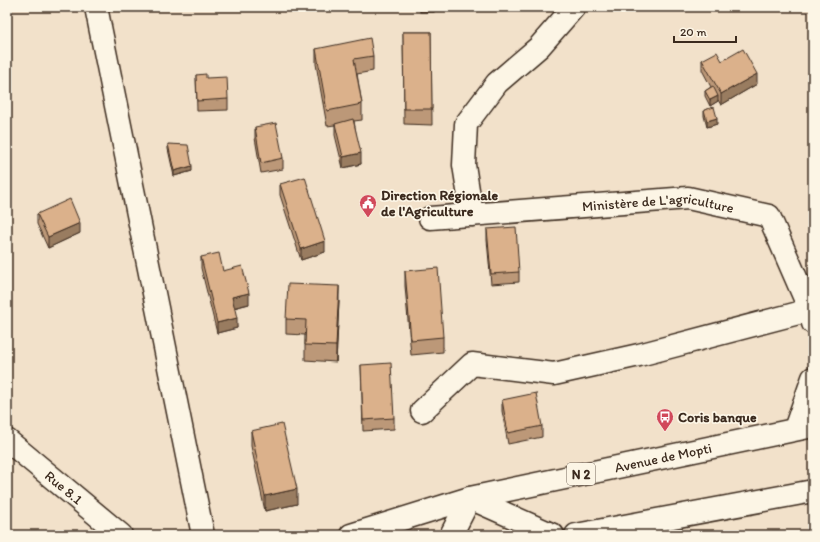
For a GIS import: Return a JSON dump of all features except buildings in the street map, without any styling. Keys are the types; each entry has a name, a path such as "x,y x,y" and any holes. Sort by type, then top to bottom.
{"street":[{"path":"96,7 203,535"},
{"path":"472,215 464,165 466,124 496,83 539,47 574,7"},
{"name":"Ministère de L'agriculture","path":"430,218 688,198 769,216 812,313"},
{"path":"422,411 472,364 554,374 639,356 812,313"},
{"path":"804,427 813,378"},
{"name":"Avenue de Mopti","path":"351,535 470,498 804,427"},
{"name":"Rue 8.1","path":"7,440 122,535"},
{"path":"576,535 813,491"},
{"path":"451,535 470,498 553,535"}],"place":[{"name":"Direction Régionale de l'Agriculture","path":"368,218"},
{"name":"Coris banque","path":"665,432"}]}
